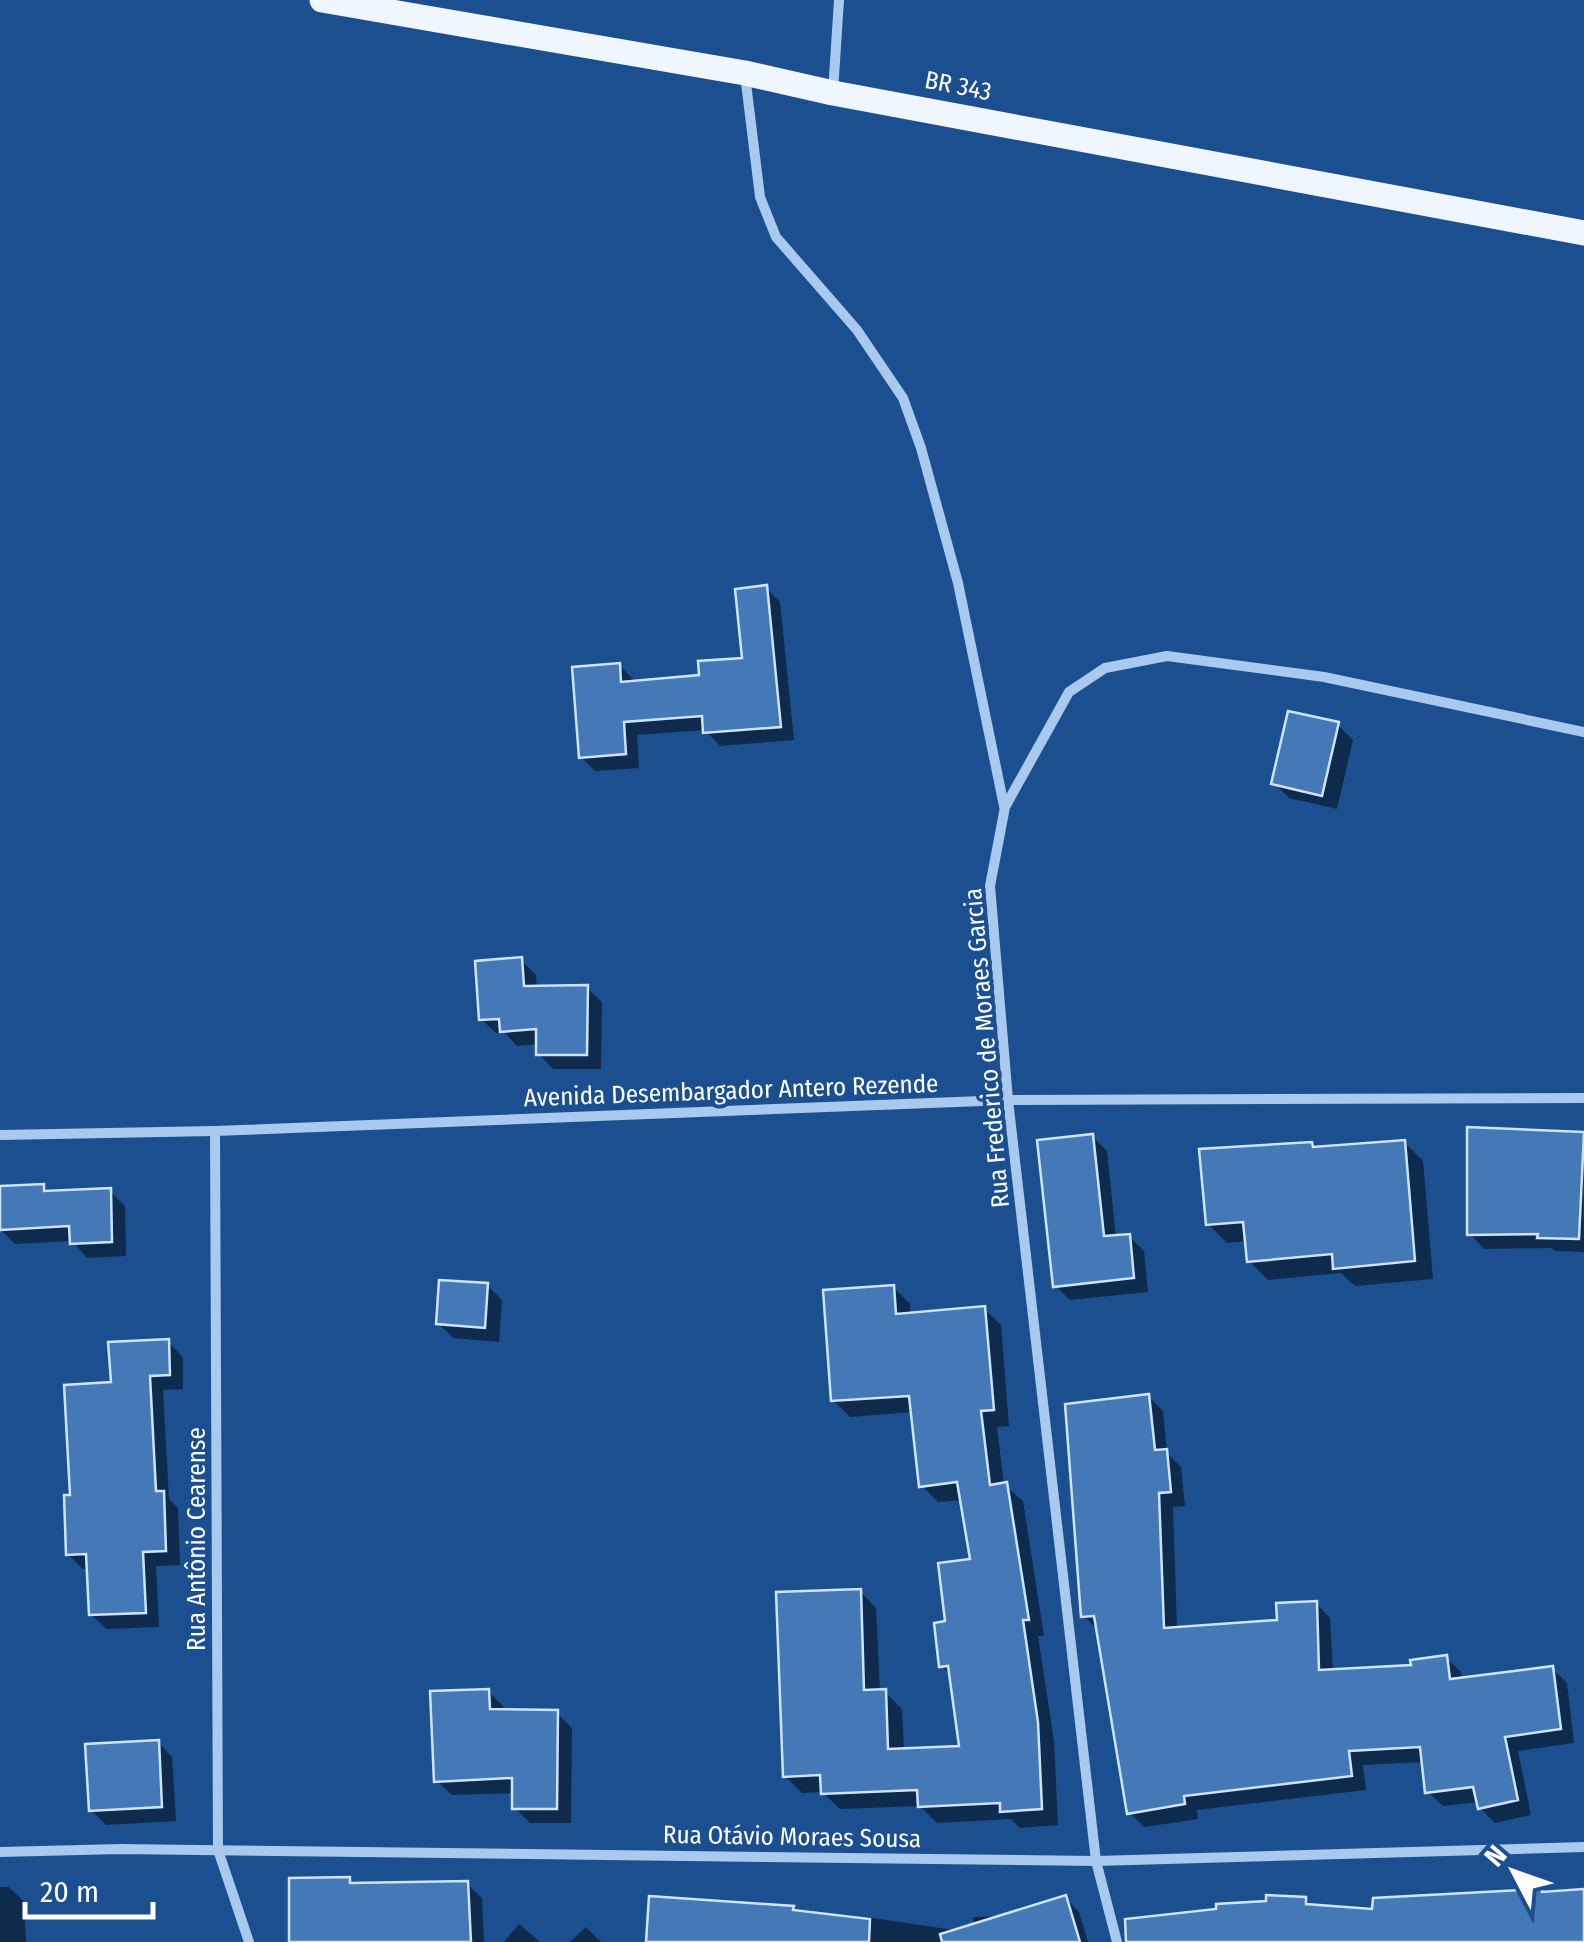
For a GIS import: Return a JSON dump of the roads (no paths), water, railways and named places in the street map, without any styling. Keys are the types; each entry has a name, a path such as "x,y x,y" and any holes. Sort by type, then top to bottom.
{"main road":[{"name":"BR 343","path":"322,0 744,74 1584,233"}],"street":[{"path":"832,93 839,0"},
{"path":"744,74 760,197 776,236 857,330 903,398 921,448 958,584 1004,808"},
{"name":"Rua Frederico de Moraes Garcia","path":"1117,1942 1096,1861 1008,1100 990,886 1004,808 1069,692 1105,668 1167,656 1324,677 1584,732"},
{"name":"Avenida Desembargador Antero Rezende","path":"0,1135 215,1132 1008,1100 1584,1098"},
{"name":"Rua Antônio Cearense","path":"215,1132 218,1850 249,1942"},
{"name":"Rua Otávio Moraes Sousa","path":"0,1852 218,1850 1096,1861 1584,1847"}]}
